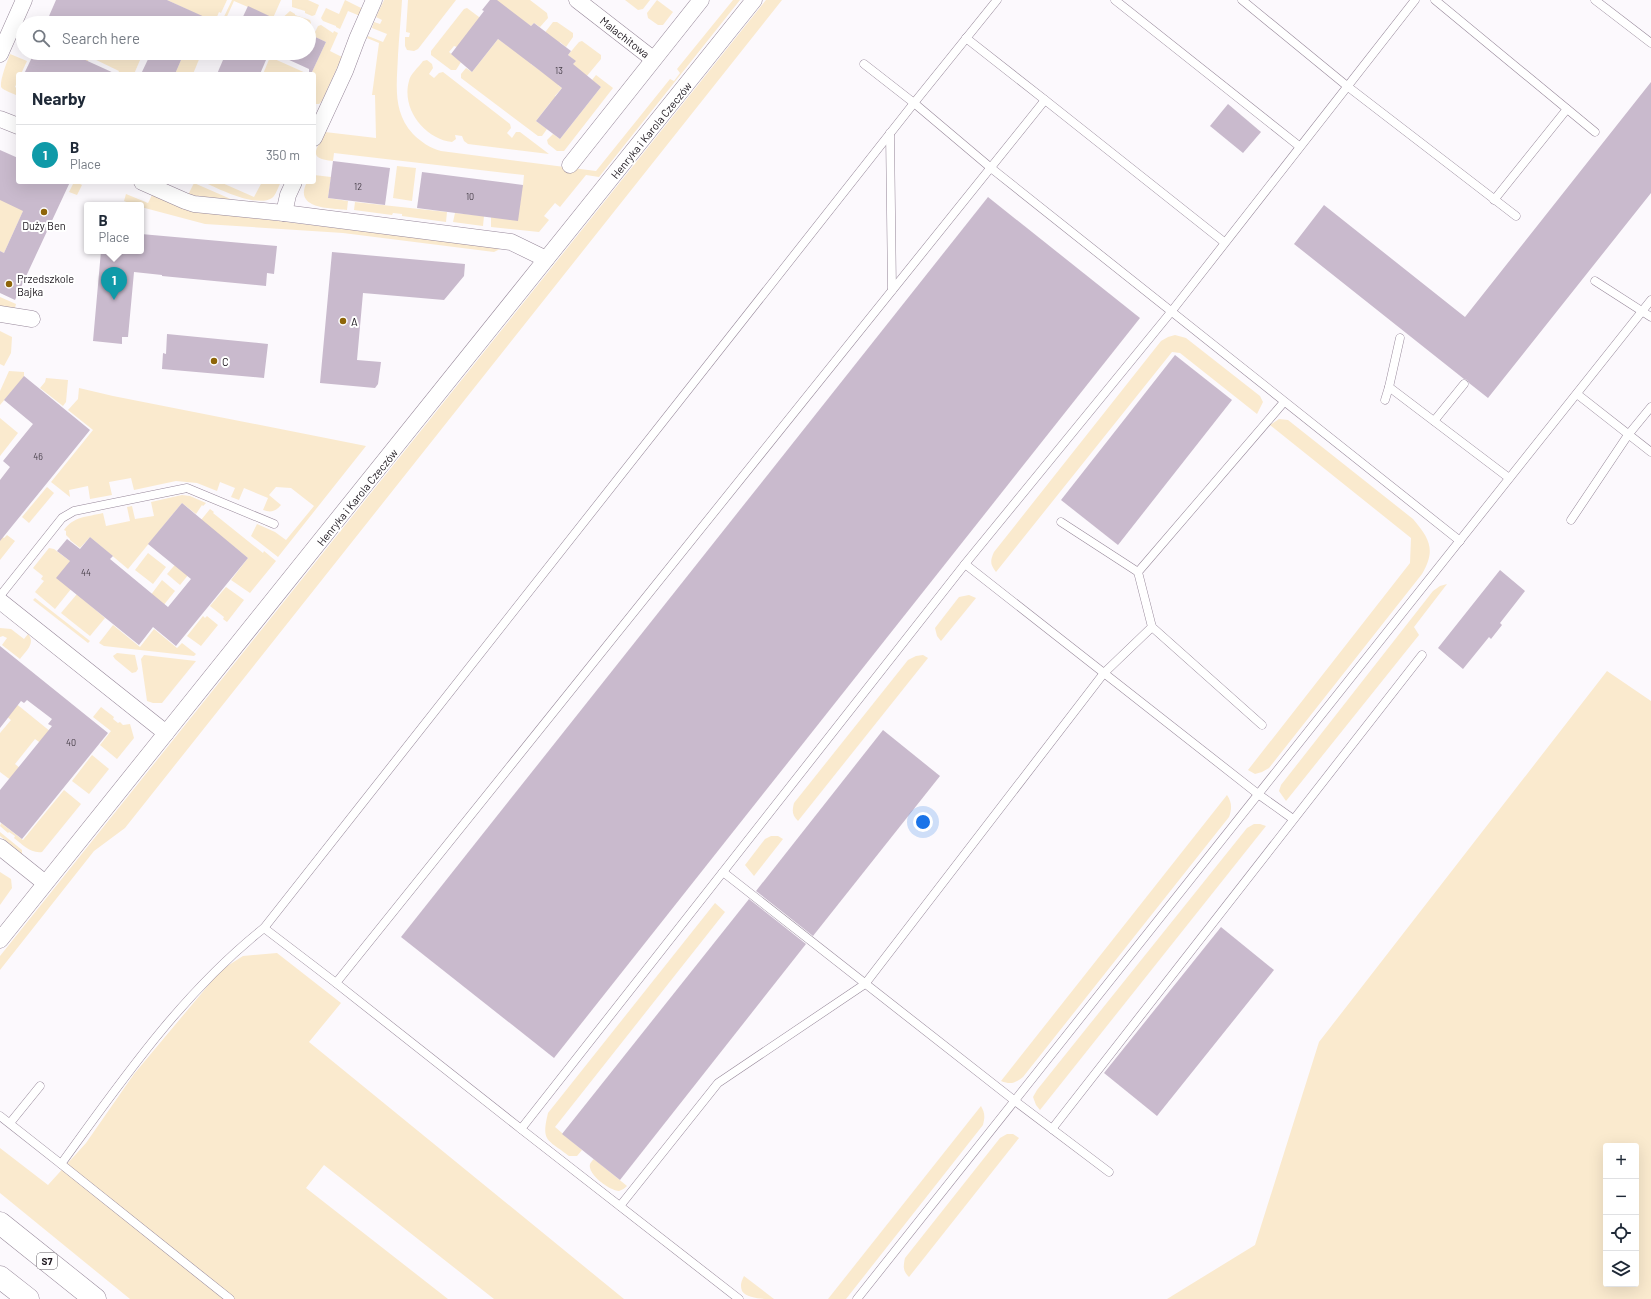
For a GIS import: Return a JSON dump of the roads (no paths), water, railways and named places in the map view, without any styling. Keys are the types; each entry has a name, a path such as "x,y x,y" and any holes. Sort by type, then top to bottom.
{"highway":[{"name":"S7","path":"0,1223 95,1299"},
{"path":"0,1277 28,1299"}],"street":[{"path":"17,16 24,0"},
{"path":"316,134 345,71 374,0"},
{"name":"Malachitowa","path":"577,0 654,59"},
{"path":"570,165 701,0"},
{"name":"Henryka i Karola Czeczów","path":"0,940 754,0"},
{"path":"0,54 16,18"},
{"path":"0,118 16,125"},
{"path":"147,184 190,203 284,213 511,242 546,259"},
{"path":"284,213 288,195 293,184"},
{"path":"0,314 32,319"},
{"path":"0,601 166,733"},
{"path":"0,846 45,883"}],"lane":[{"path":"61,1164 134,1065 198,989 236,950 264,928 890,133 997,0"},
{"path":"1115,0 1299,146"},
{"path":"1242,0 1347,86 1516,216"},
{"path":"521,1129 965,564 1171,312 1299,146 1415,0"},
{"path":"1435,0 1594,132"},
{"path":"1595,0 1651,43"},
{"path":"966,38 1224,242"},
{"path":"864,64 914,103 991,168 1460,541"},
{"path":"336,983 1045,100"},
{"path":"1494,200 1567,110"},
{"path":"890,133 892,290"},
{"path":"1595,281 1643,310 1651,317"},
{"path":"857,1299 1651,300"},
{"path":"1385,400 1400,338"},
{"path":"1434,421 1464,384"},
{"path":"1389,387 1509,478"},
{"path":"1577,394 1651,452"},
{"path":"1138,572 1284,402"},
{"path":"1571,520 1628,435 1651,407"},
{"path":"0,596 62,518 74,511 187,488 274,524"},
{"path":"1061,522 1138,572 1152,627 1262,725"},
{"path":"965,564 1258,794 1293,819"},
{"path":"620,1206 718,1083 865,984 1104,673 1152,627"},
{"path":"1052,1129 1422,655"},
{"path":"723,872 1015,1101 1109,1172"},
{"path":"264,928 739,1299"},
{"path":"10,1123 40,1086"},
{"path":"0,1116 230,1299"}],"place":[{"name":"Duży Ben","path":"44,212"},
{"name":"Przedszkole Bajka","path":"9,284"},
{"name":"B","path":"114,300"},
{"name":"A","path":"343,321"},
{"name":"C","path":"214,361"}]}
